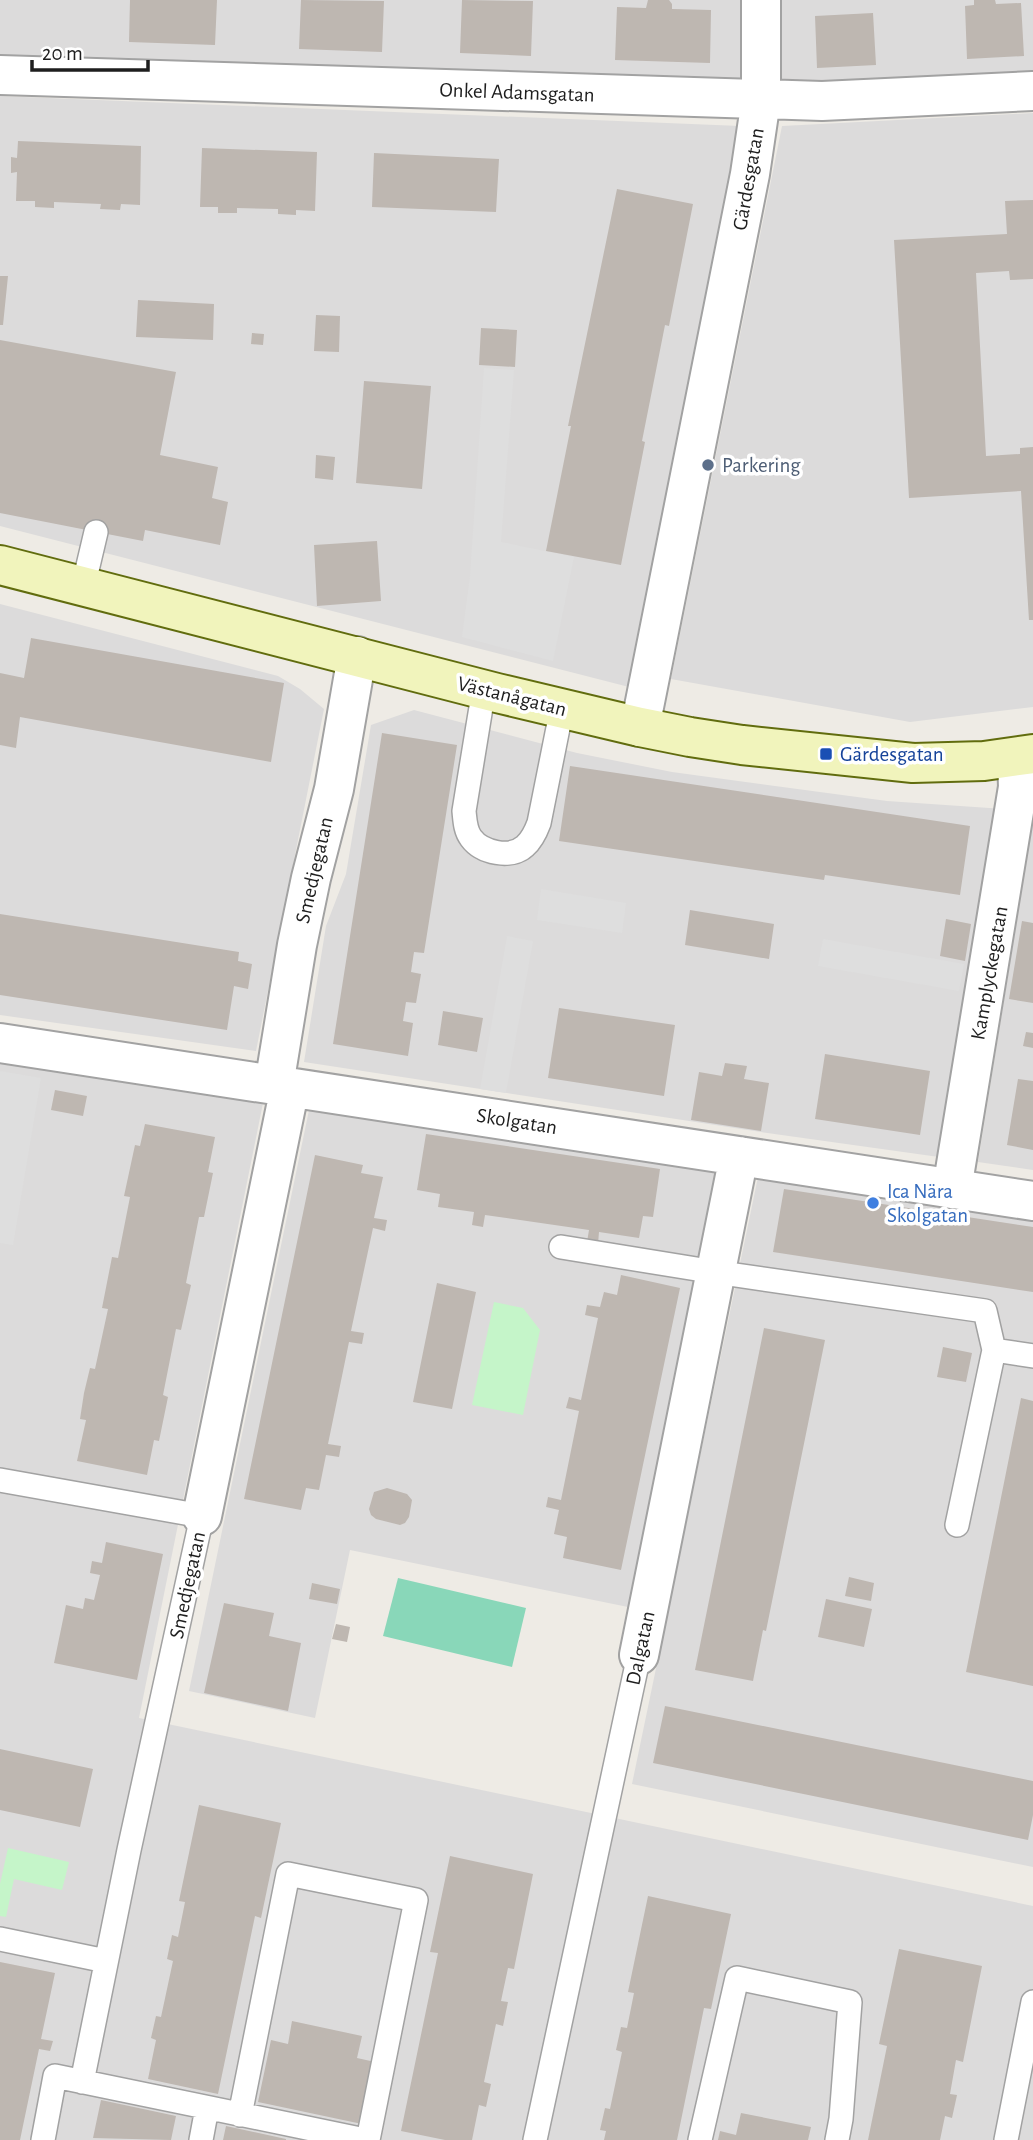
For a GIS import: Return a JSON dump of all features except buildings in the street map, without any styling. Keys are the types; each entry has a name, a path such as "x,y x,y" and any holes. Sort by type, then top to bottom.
{"street":[{"name":"Gärdesgatan","path":"640,727 750,174 761,100 761,0"},
{"name":"Onkel Adamsgatan","path":"0,75 822,101 1033,91"},
{"name":"Västanågatan","path":"0,565 640,727 742,745 899,762 959,763 1025,756"},
{"name":"Smedjegatan","path":"202,1516 282,1086 297,945 334,789 357,656"},
{"name":"Kamplyckegatan","path":"952,1188 1025,756"},
{"name":"Skolgatan","path":"0,1043 1033,1201"},
{"name":"Dalgatan","path":"639,1656 739,1156"}],"lane":[{"path":"83,587 96,532"},
{"path":"484,689 464,811 465,825 470,836 486,849 507,854 518,851 533,836 540,823 562,708"},
{"path":"561,1247 985,1311 994,1350 957,1525"},
{"path":"994,1350 1033,1356"},
{"path":"0,1480 202,1516"},
{"name":"Smedjegatan","path":"82,2082 202,1516"},
{"name":"Dalgatan","path":"535,2140 639,1656"},
{"path":"43,2140 55,2076 240,2115 363,2140 416,1900 288,1874 240,2115"},
{"path":"0,1939 106,1961"},
{"path":"700,2140 737,1978 850,2002 837,2140"},
{"path":"1006,2140 1033,2002"},
{"path":"201,2140 207,2108"}],"shaded area":[{"path":"0,0 749,0 749,80 0,55"},
{"path":"778,0 1033,0 1033,74 779,88"},
{"path":"0,96 740,126 629,687 0,526"},
{"path":"1033,113 1033,707 910,722 671,679 782,126"},
{"path":"484,368 514,370 501,542 574,557 553,661 462,637 470,576"},
{"path":"0,604 278,676 300,689 324,709 256,1051 0,1015"},
{"path":"414,710 577,753 672,772 887,801 1004,809 939,1157 304,1062 326,926 346,874 371,725"},
{"path":"1033,820 1033,1170 978,1162"},
{"path":"541,889 626,903 622,933 537,920"},
{"path":"507,936 533,941 506,1093 480,1089"},
{"path":"823,939 964,964 959,991 818,966"},
{"path":"0,1063 263,1103 139,1718 1033,1906 1033,2140 0,2140"},
{"path":"0,1071 41,1078 13,1245 0,1243"},
{"path":"309,1110 715,1172 628,1607 350,1550 315,1718 189,1691"},
{"path":"758,1177 1033,1219 1033,1867 632,1784"}],"green space":[{"path":"494,1302 523,1308 540,1330 523,1415 472,1405"},
{"path":"398,1578 526,1608 512,1667 383,1636"},
{"path":"8,1848 69,1862 62,1890 14,1879 6,1917 0,1916 0,1884"}],"place":[{"name":"Parkering","path":"708,465"},
{"name":"Gärdesgatan","path":"826,754"},
{"name":"Ica Nära Skolgatan","path":"873,1203"}]}
